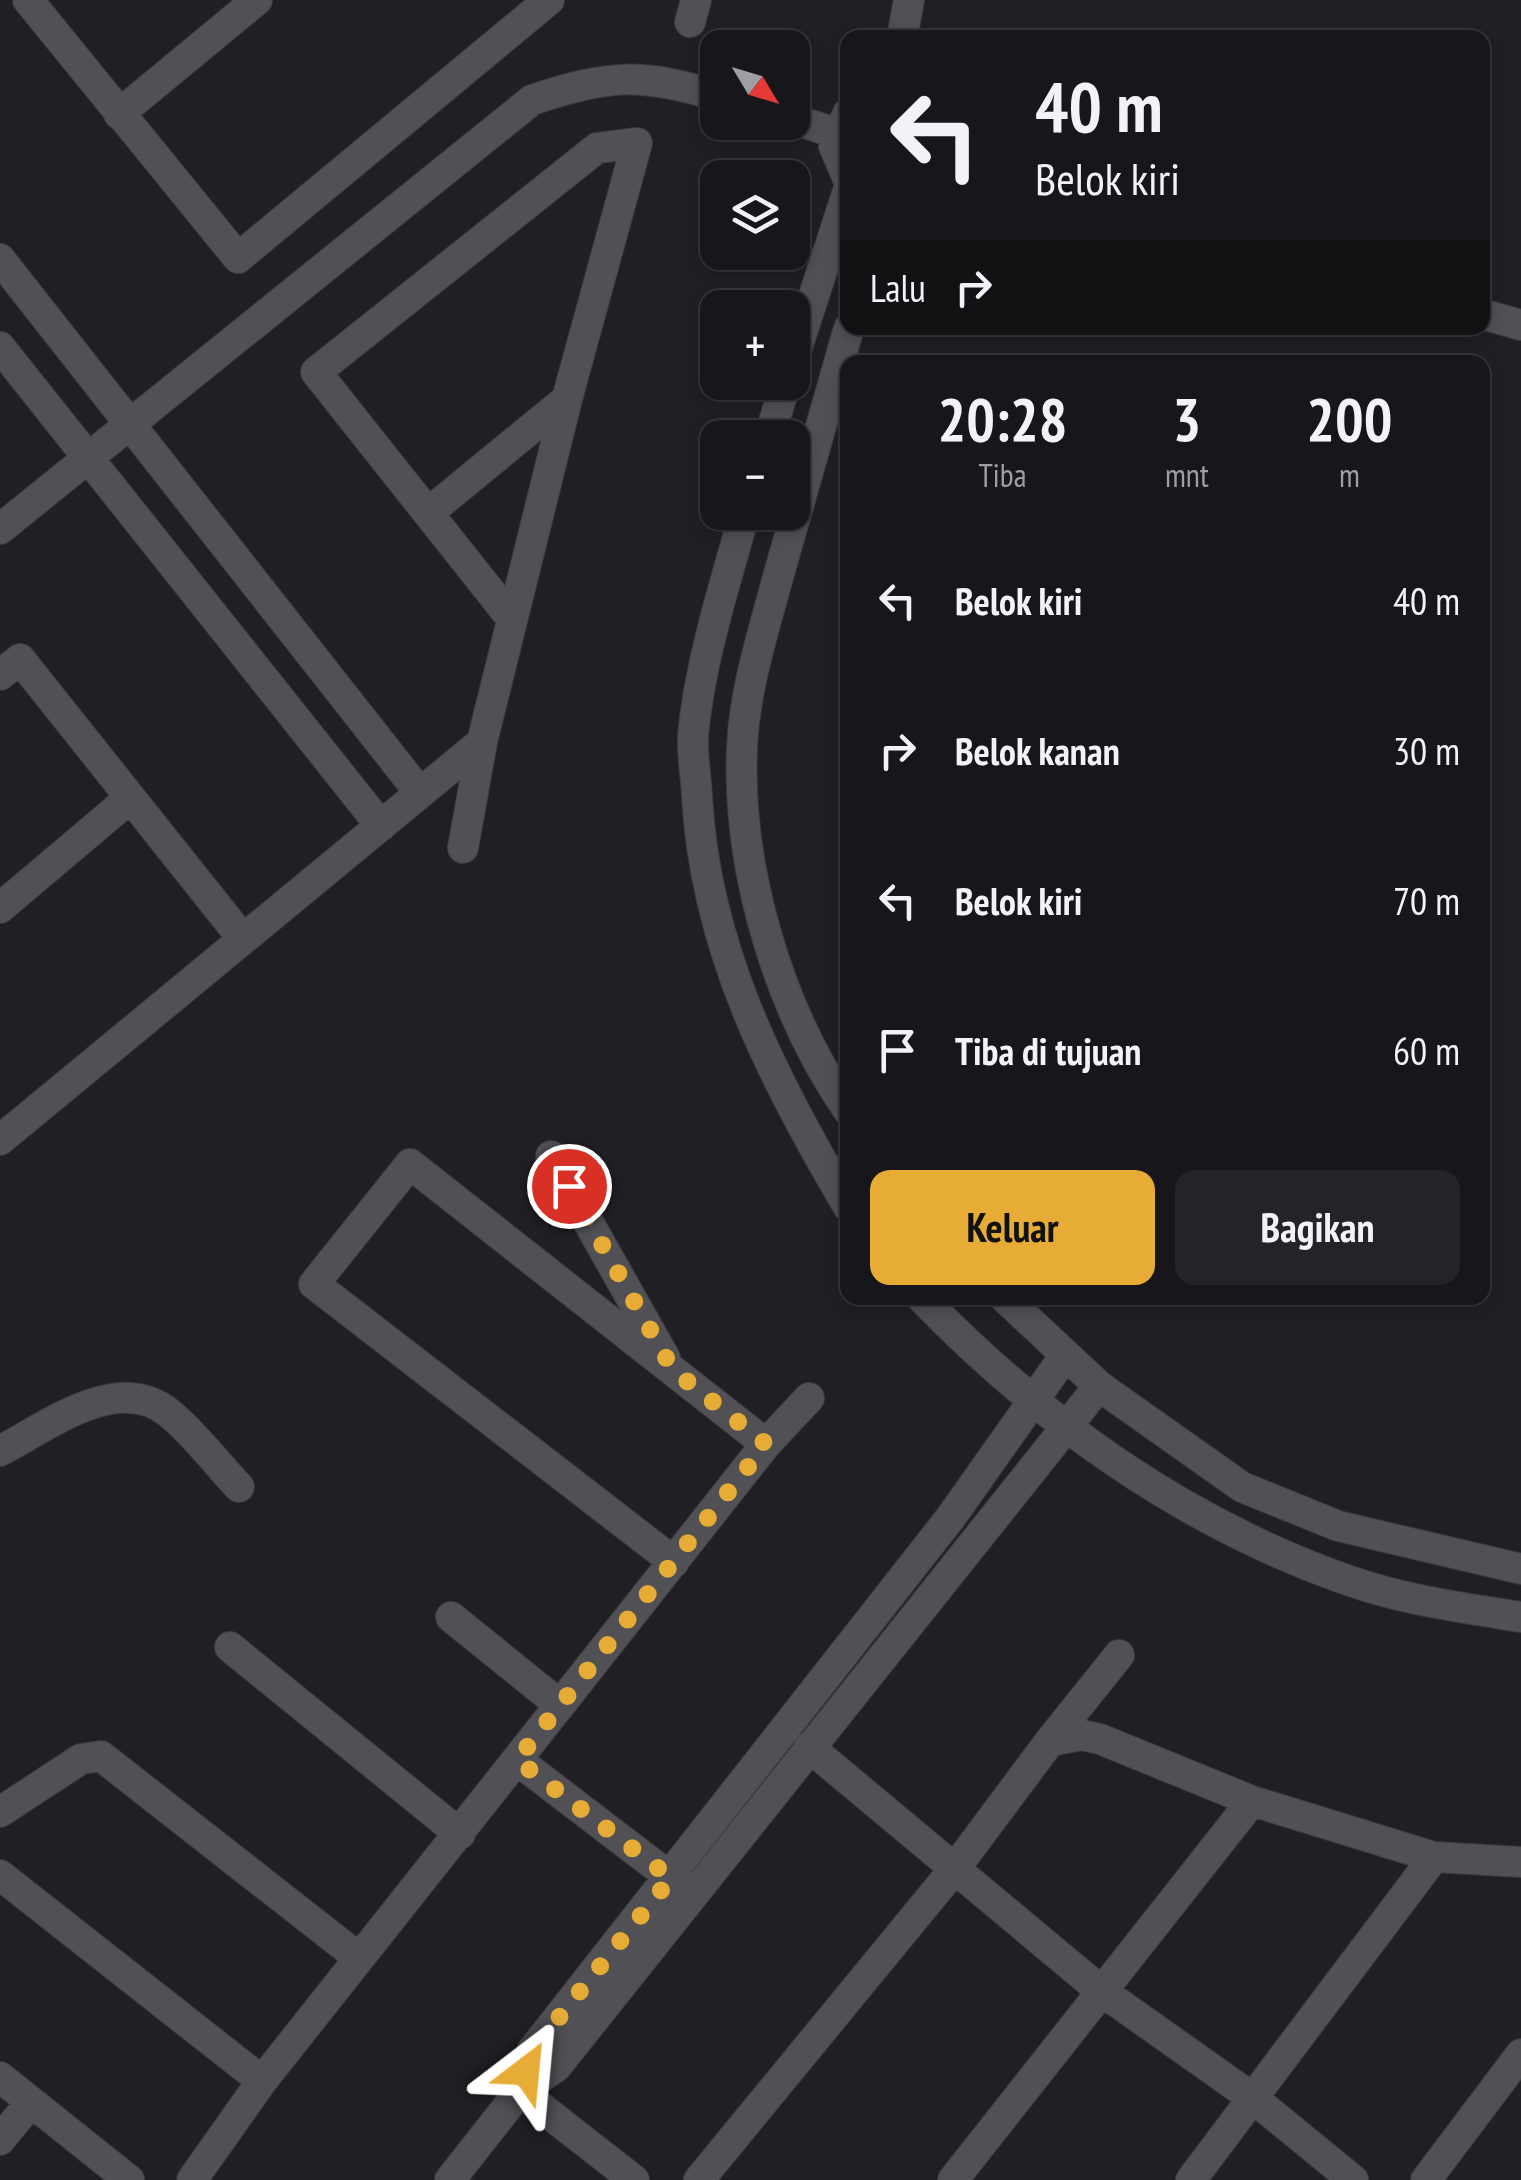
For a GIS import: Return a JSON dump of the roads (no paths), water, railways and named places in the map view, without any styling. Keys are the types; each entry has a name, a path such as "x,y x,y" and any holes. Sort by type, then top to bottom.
{"street":[{"path":"28,0 238,258 549,0"},
{"path":"119,114 257,0"},
{"path":"904,30 910,0"},
{"path":"0,529 532,100 595,79 662,79 700,91"},
{"path":"810,120 840,123"},
{"path":"840,135 836,159 840,166"},
{"path":"463,848 482,742 512,619 637,144 597,148 316,372 512,619"},
{"path":"810,307 840,215"},
{"path":"0,258 420,793"},
{"path":"1490,316 1521,324"},
{"path":"0,347 381,826"},
{"path":"840,359 755,660 742,748 746,822 777,967 814,1051 840,1096"},
{"path":"428,513 567,399"},
{"path":"810,445 815,446"},
{"path":"740,530 711,642 693,736 699,838 712,908 748,1019 771,1071 840,1192"},
{"path":"0,675 20,659 243,939"},
{"path":"0,1140 482,742"},
{"path":"0,908 130,798"},
{"path":"551,1156 673,1370"},
{"path":"674,1562 314,1284 410,1164 766,1444"},
{"path":"929,1305 987,1366 1067,1429 1155,1488 1252,1541 1352,1582 1521,1617"},
{"path":"1013,1305 1099,1386 1242,1487 1338,1526 1521,1569"},
{"path":"450,2180 520,2091 556,2067 1064,1357"},
{"path":"682,1886 809,1747 1099,1386"},
{"path":"192,2180 262,2081 359,1958 766,1444 809,1398"},
{"path":"0,1451 97,1401 147,1399 169,1413 239,1486"},
{"path":"951,1517 977,1540"},
{"path":"451,1617 560,1705"},
{"path":"230,1647 460,1834"},
{"path":"700,2180 956,1867 1119,1655"},
{"path":"1050,1741 1082,1735 1100,1739 1252,1801 1434,1857 1521,1862"},
{"path":"809,1747 1100,1990 1254,2098 1353,2180"},
{"path":"0,1812 81,1758 102,1756 359,1958"},
{"path":"517,1760 682,1886"},
{"path":"952,2180 1252,1801"},
{"path":"1191,2180 1434,1857"},
{"path":"0,1876 262,2081"},
{"path":"1426,2180 1521,2054"},
{"path":"0,2077 128,2180"},
{"path":"520,2091 634,2180"},
{"path":"0,2140 30,2102"}]}
